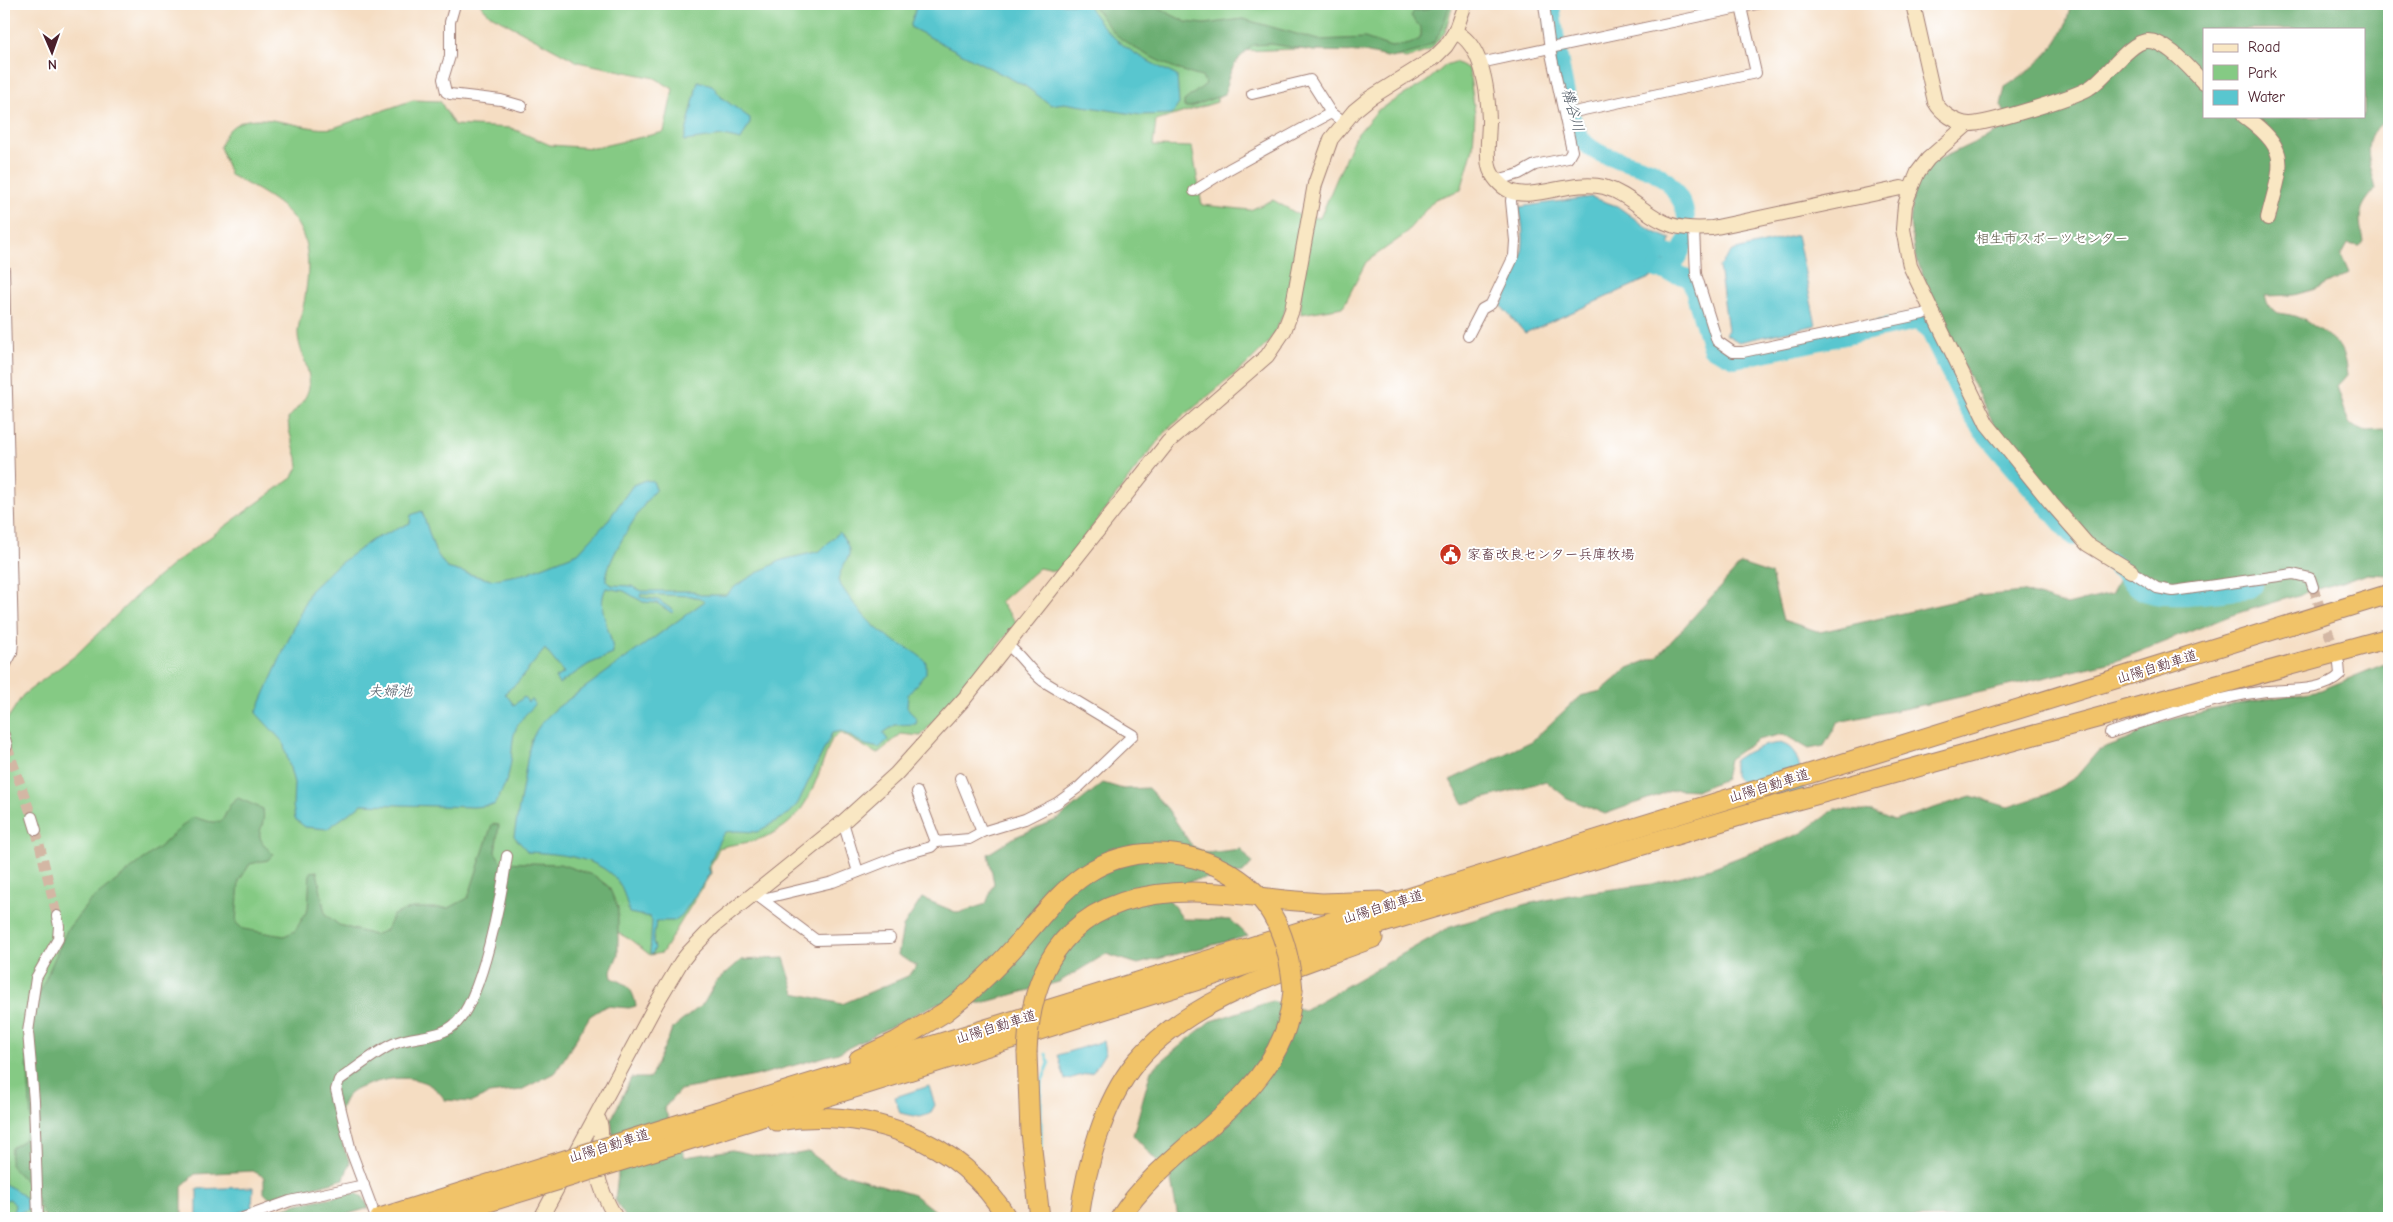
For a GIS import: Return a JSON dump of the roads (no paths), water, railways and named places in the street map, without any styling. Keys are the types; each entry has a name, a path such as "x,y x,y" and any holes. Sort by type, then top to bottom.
{"highway":[{"name":"山陽自動車道","path":"437,1218 676,1134 744,1105 2386,595"},
{"name":"山陽自動車道","path":"380,1218 676,1134 709,1132 1323,941 1754,812 2389,638"},
{"path":"744,1105 869,1055 945,1012 982,981 1048,907 1086,874 1127,856 1147,853 1170,853 1213,864 1250,888 1277,923 1286,944 1291,964 1293,991 1290,1014 1283,1036 1272,1058 1256,1080 1145,1184 1120,1218"},
{"path":"1079,1218 1086,1177 1107,1114 1134,1064 1167,1030 1190,1014 1239,990 1516,883"},
{"path":"1040,1218 1029,1112 1028,1026 1033,1001 1045,967 1064,940 1092,917 1109,907 1127,900 1167,893 1224,892 1322,903 1401,901"},
{"path":"709,1132 810,1117 832,1116 885,1126 914,1137 934,1148 964,1169 987,1190 1007,1218"}],"street":[{"path":"454,4 450,22 450,56 443,79 446,92 501,100 522,106"},
{"path":"541,1218 681,962 715,925 758,896 844,822 896,774 964,698 1007,646 1168,442 1257,367 1277,343 1292,310 1315,184 1321,162 1331,139 1343,122 1370,98 1434,58 1446,46 1456,32 1465,4"},
{"path":"1499,184 1504,178 1519,174 1536,165 1568,158 1572,151 1570,113 1544,4"},
{"path":"1480,63 1757,4"},
{"path":"1912,4 1935,102 1944,112 1968,124 1984,122 2078,94 2104,77 2138,42 2148,40 2174,53 2203,81"},
{"path":"1570,113 1756,73 1741,7"},
{"path":"1456,32 1470,42 1480,63 1489,119 1489,166 1499,184 1512,192 1524,194 1584,185 1605,187 1623,195 1660,220 1694,230 1712,228 1900,188 1910,191"},
{"path":"1252,94 1310,80 1331,113 1343,122"},
{"path":"1194,191 1331,113"},
{"path":"2247,118 2264,131 2276,146 2279,156 2277,179 2268,218"},
{"path":"1968,124 1928,159 1918,172 1905,205 1903,228 1910,266 1970,393 1987,424 2087,544 2157,588 2173,591 2293,574 2310,578 2313,587"},
{"path":"1468,336 1482,310 1491,304 1514,256 1515,227 1510,201 1512,192"},
{"path":"1694,230 1696,274 1702,296 1717,341 1733,352 1743,352 1914,316 1930,310"},
{"path":"4,268 13,642 12,653 4,668"},
{"path":"758,896 833,882 899,856 931,847 936,842 969,839 982,832 1025,819 1057,803 1079,787 1134,735 1043,681 1032,672 1016,651 1007,646"},
{"path":"2110,733 2182,709 2251,693 2322,685 2340,676 2339,663"},
{"path":"4,735 7,746"},
{"path":"960,778 982,832"},
{"path":"917,792 936,842"},
{"path":"32,817 36,830"},
{"path":"844,822 858,872"},
{"path":"376,1218 351,1151 336,1085 339,1080 393,1044 445,1030 461,1018 480,979 504,880 507,856"},
{"path":"758,896 816,940 890,938"},
{"path":"38,1218 33,1086 28,1032 36,978 58,939 59,926 57,916"},
{"path":"597,1117 601,1122 597,1155 599,1181 606,1201 616,1218"},
{"path":"243,1218 290,1201 364,1184"}],"water":[{"path":"917,4 1087,4 1096,18 1126,48 1177,76 1179,104 1172,114 1140,115 1064,103 1051,105 1025,86 910,27"},
{"path":"698,81 712,85 722,98 750,118 750,123 741,140 723,136 684,141"},
{"path":"1591,197 1617,206 1652,231 1671,239 1665,262 1659,262 1654,276 1525,333 1501,306 1518,269 1523,247 1519,207"},
{"path":"1797,235 1816,325 1739,342 1725,334 1728,330 1719,267 1732,251"},
{"name":"夫婦池","path":"645,480 653,481 656,489 642,507 618,548 607,572 606,581 612,585 631,586 642,591 692,591 700,595 726,595 737,585 782,560 820,551 839,532 848,547 849,553 838,581 843,589 873,625 926,662 926,673 908,695 907,707 917,720 916,724 895,725 883,733 888,740 879,748 866,745 841,731 832,733 798,803 790,813 757,832 725,832 717,845 708,867 710,873 682,915 674,921 656,921 653,942 655,948 652,954 650,953 652,921 650,917 629,913 621,887 614,877 604,869 580,859 528,852 514,836 529,749 540,725 558,707 705,601 692,596 641,594 640,597 658,600 674,611 672,613 657,603 643,602 624,591 606,588 602,604 613,654 589,664 559,684 555,678 564,673 545,649 517,683 505,693 514,705 524,697 528,702 531,699 535,705 525,715 515,731 508,776 494,805 474,807 362,804 327,829 305,827 295,819 293,806 294,783 283,742 256,713 310,591 335,567 372,540 410,523 411,515 422,511 435,551 447,568 491,580 527,573 578,553 606,523 633,485"},
{"path":"1780,743 1788,747 1795,754 1800,770 1803,791 1802,801 1799,808 1793,812 1784,812 1770,806 1734,776 1734,760 1756,748"},
{"path":"1103,1041 1105,1053 1093,1072 1065,1080 1058,1055"},
{"path":"929,1086 935,1105 930,1114 920,1117 900,1113 895,1097"},
{"path":"4,1184 20,1193 26,1199 30,1208 15,1215 13,1213 15,1205 10,1199 4,1200"},
{"path":"253,1187 252,1208 223,1218 197,1218 197,1189"}],"waterway":[{"name":"構谷川","path":"1551,4 1558,54 1567,97 1577,131 1582,140 1605,156 1645,168 1657,174 1668,183 1680,199 1686,217"},
{"name":"構谷川","path":"1668,253 1677,259 1686,241"},
{"path":"1656,269 1690,278 1711,348 1735,359 1917,321 1929,330 1967,408 1983,432 2073,537"},
{"path":"2109,561 2119,568 2139,589 2153,595 2211,594 2250,590 2254,586"},
{"path":"1041,1148 1041,1084 1049,1063 1046,1054"}],"tunnel":[{"path":"2313,587 2337,657"},
{"path":"7,746 32,817"},
{"path":"36,830 57,916"}],"place":[{"name":"家畜改良センター兵庫牧場","path":"1451,554"}],"park label":[{"name":"相生市スポーツセンター","path":"2052,238"}]}
